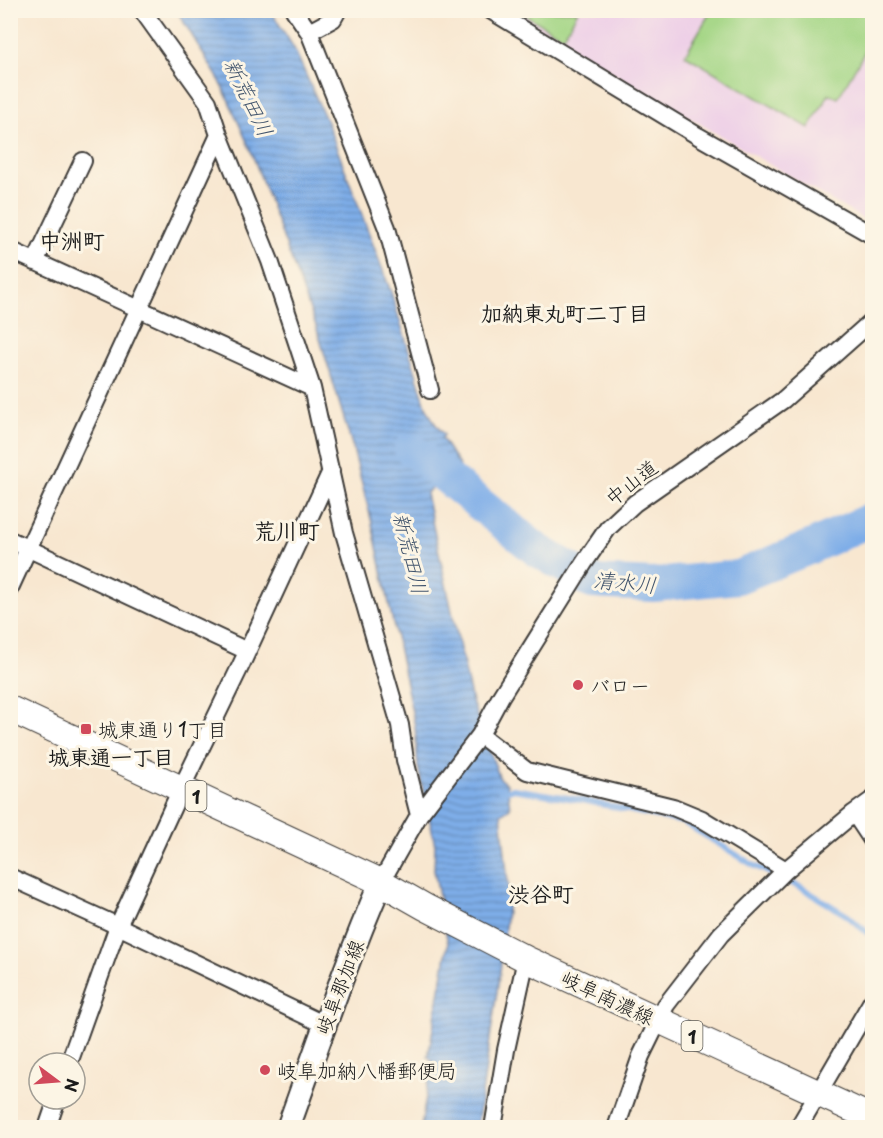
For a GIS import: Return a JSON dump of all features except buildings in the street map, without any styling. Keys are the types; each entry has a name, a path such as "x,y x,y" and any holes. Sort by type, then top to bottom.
{"main road":[{"name":"岐阜南濃線","path":"10,709 381,882 427,901 518,949 662,1012 822,1087 873,1118"},
{"name":"岐阜那加線","path":"288,1128 369,908 381,882"},
{"name":"岐阜南濃線","path":"822,1087 873,1103"}],"street":[{"path":"142,10 208,102 270,261 312,388 344,533 400,725 405,760 418,815"},
{"path":"294,10 309,32 387,228 430,390"},
{"path":"309,32 333,19 338,10"},
{"path":"490,10 698,136 873,235"},
{"path":"10,588 219,135"},
{"path":"35,262 82,161"},
{"path":"10,250 312,388"},
{"name":"中山道","path":"381,882 418,815 480,735 501,696 608,528 635,503 783,400 873,321"},
{"path":"73,1051 118,926 331,471"},
{"path":"10,540 247,651"},
{"path":"480,735 527,771 674,807 702,819 779,876"},
{"path":"616,1128 640,1056 662,1012 721,934 779,876 854,813 873,800"},
{"path":"854,813 873,840"},
{"path":"10,877 325,1025"},
{"path":"493,1128 506,1050 518,949"},
{"path":"798,1128 873,1001"},
{"path":"46,1128 52,1111"}],"shaded area":[{"path":"506,11 872,11 872,224"}],"green space":[{"path":"518,11 578,11 563,37"},
{"path":"711,11 872,11 872,39 838,98 829,94 809,128 685,55"}],"water":[{"name":"新荒田川","path":"177,11 271,11 294,48 327,122 391,292 426,406 460,467 442,486 433,486 426,494 472,702 500,779 507,784 510,808 501,814 509,893 477,1127 421,1127 432,1060 428,1057 448,944 434,870 435,845 418,767 415,726 371,519 352,445 316,326 251,151 220,81"}],"waterway":[{"name":"清水川","path":"411,449 537,550 592,582 653,585 738,577 872,519"},
{"path":"501,791 513,789 587,801 683,822 753,865 802,888 848,916 872,937"}],"place":[{"name":"バロー","path":"578,685"},
{"name":"城東通り1丁目","path":"86,729"},
{"name":"岐阜加納八幡郵便局","path":"265,1070"}],"district":[{"name":"中洲町","path":"72,239"},
{"name":"加納東丸町二丁目","path":"565,312"},
{"name":"荒川町","path":"287,529"},
{"name":"城東通一丁目","path":"111,756"},
{"name":"渋谷町","path":"541,892"}]}
